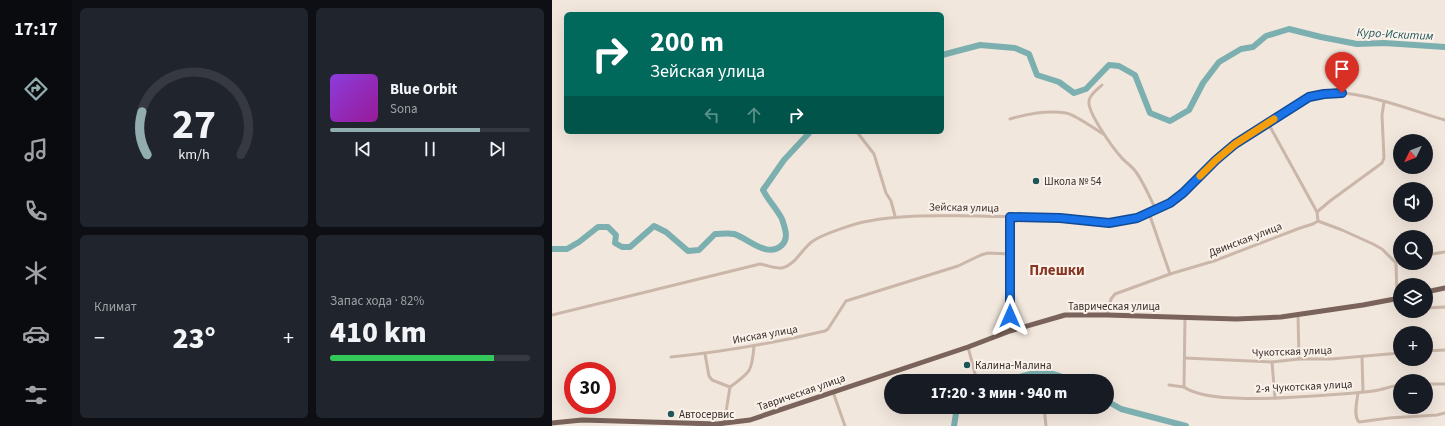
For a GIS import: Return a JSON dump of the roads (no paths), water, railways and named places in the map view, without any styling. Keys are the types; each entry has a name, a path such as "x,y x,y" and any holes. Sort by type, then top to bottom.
{"main road":[{"path":"1433,291 1445,288"},
{"name":"Таврическая улица","path":"552,423 582,420 632,424 717,425 750,420 968,347 1010,331 1065,316 1107,314 1236,319 1298,315 1393,299"}],"street":[{"path":"1102,84 1092,95 1089,102 1103,134 1122,158 1131,165 1137,173 1156,210"},
{"name":"Зейская улица","path":"552,315 760,264 780,268 785,267 792,262 811,242 824,235 866,221 895,216 1060,218 1109,223 1137,218 1170,203 1183,193 1216,160 1235,144 1309,97 1316,95 1342,93 1369,98 1445,120"},
{"path":"1317,212 1382,163 1384,158 1382,115 1384,102"},
{"path":"1010,119 1025,115 1043,113 1067,113 1103,134"},
{"path":"1268,123 1317,212 1318,221 1342,230 1382,249 1393,260"},
{"path":"859,134 874,154 886,193 891,200 895,216"},
{"path":"1149,213 1170,274"},
{"path":"1010,217 1010,331"},
{"name":"Двинская улица","path":"1107,314 1111,300 1115,294 1170,274 1214,261 1318,221"},
{"path":"1433,254 1445,252"},
{"name":"Инская улица","path":"671,358 790,340 825,331 828,329 846,301 958,266 988,253 1011,254"},
{"path":"1433,308 1445,307"},
{"path":"1298,315 1299,359"},
{"path":"1169,385 1184,386 1185,317"},
{"path":"724,424 730,388 751,369 754,346"},
{"path":"968,347 975,374"},
{"path":"1433,350 1445,350"},
{"path":"705,354 709,376 712,380 730,388"},
{"name":"Чукотская улица","path":"1185,358 1272,362 1393,354"},
{"path":"1362,357 1363,392"},
{"path":"1272,362 1275,398"},
{"path":"1433,384 1445,384"},
{"name":"2-я Чукотская улица","path":"1184,386 1200,394 1227,397 1275,398 1358,393 1393,387"},
{"path":"833,392 845,426"},
{"path":"1358,393 1356,415 1359,422 1445,413"},
{"path":"1045,414 1046,426"}],"waterway":[{"name":"Куро-Искитим","path":"944,54 980,45 1015,48 1029,54 1037,75 1059,82 1074,93 1086,89 1109,65 1119,66 1135,75 1150,113 1170,121 1189,110 1203,83 1219,62 1241,49 1253,47 1266,36 1289,29 1357,44 1384,43 1445,47"},
{"name":"Куро-Искитим","path":"552,249 567,249 579,242 598,227 608,227 616,235 615,243 622,247 630,247 654,226 666,232 688,251 699,250 715,234 734,234 764,249 776,249 784,242 786,236 785,229 780,215 763,190 784,160 808,134"},
{"path":"1032,374 1055,374"},
{"path":"1114,405 1121,409 1186,426"},
{"path":"954,426 956,414"}],"place":[{"name":"Школа № 54","path":"1036,181"},
{"name":"Калина-Малина","path":"967,365"},
{"name":"Автосервис","path":"671,414"}],"district":[{"name":"Плешки","path":"1057,270"}]}
